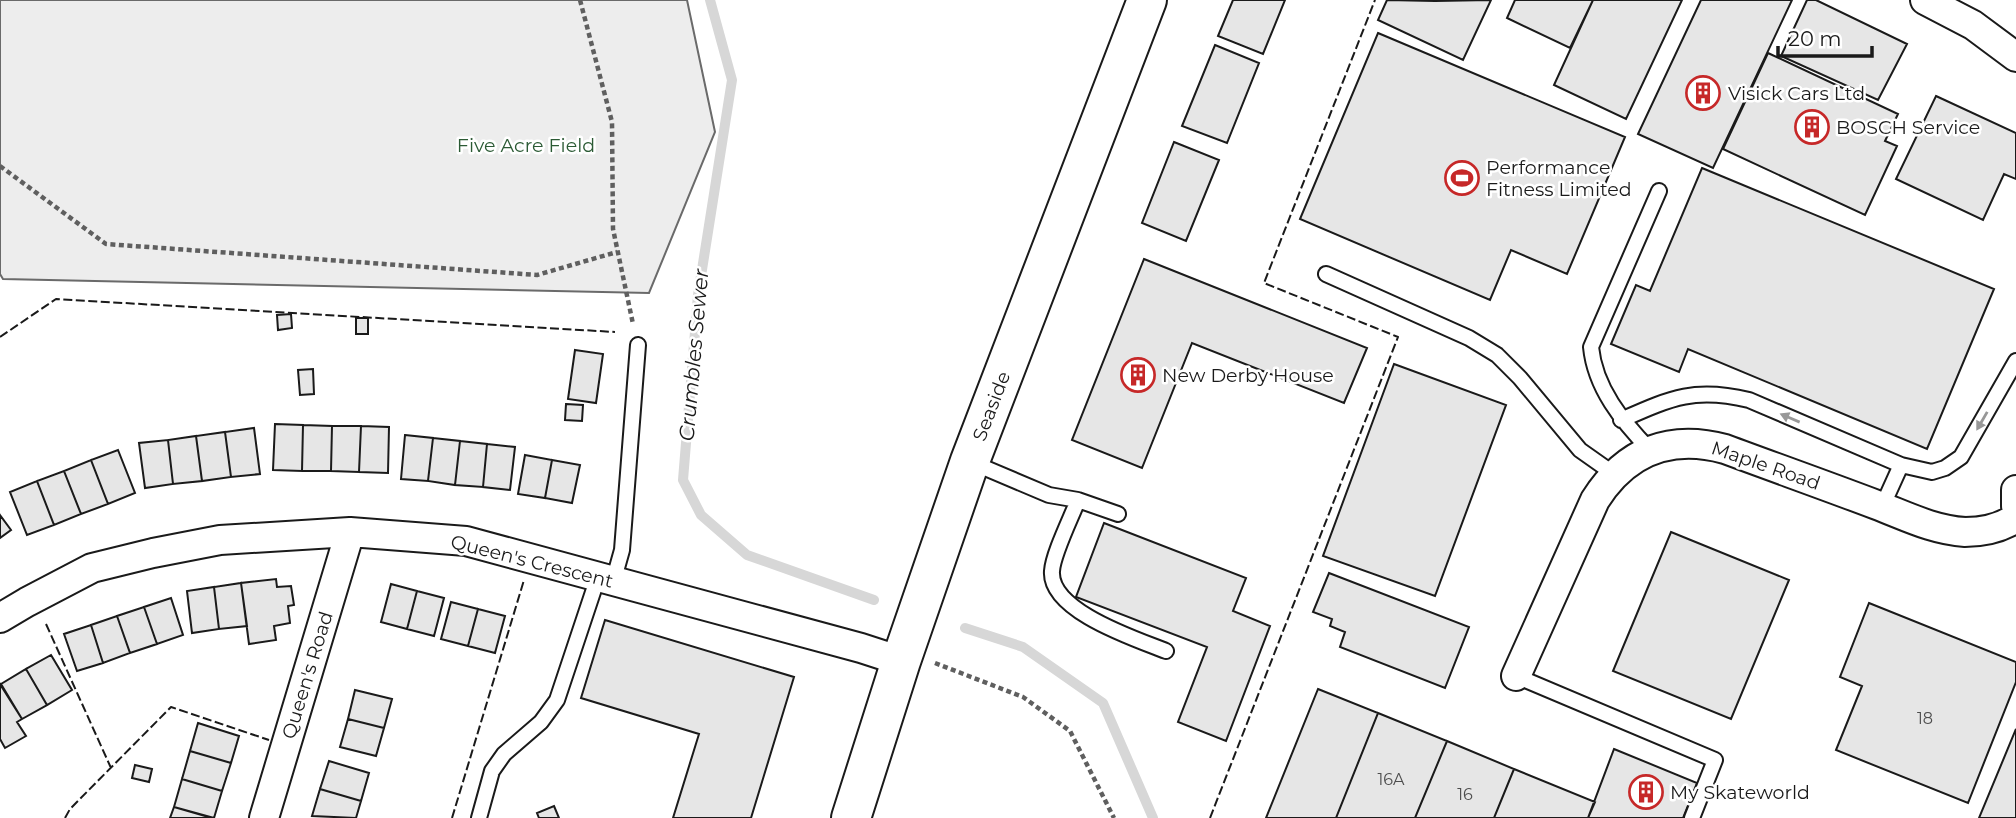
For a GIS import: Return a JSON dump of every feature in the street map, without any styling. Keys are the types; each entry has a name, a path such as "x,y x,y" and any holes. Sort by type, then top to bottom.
{"main road":[{"name":"Seaside","path":"851,818 970,461 1147,0"}],"street":[{"path":"1924,0 1973,25 2016,57"},
{"name":"Maple Road","path":"1516,676 1595,500 1614,474 1629,461 1650,450 1677,444 1706,444 1920,523 1965,532 2003,526 2016,518"},
{"path":"2016,490 2016,506"},
{"name":"Queen's Crescent","path":"0,618 92,568 153,553 220,540 350,532 466,541 861,648 903,656"},
{"name":"Queen's Road","path":"264,818 350,532"}],"lane":[{"path":"1650,450 1621,420 1592,362 1591,347 1659,191"},
{"path":"1326,274 1469,338 1497,355 1520,378 1580,450 1614,474"},
{"path":"479,818 492,771 503,754 541,722 557,700 606,580 622,550 638,345"},
{"path":"1621,420 1663,402 1683,397 1705,393 1728,395 1749,400 1901,465 1919,471 1932,471 1945,468 1961,457 2016,361"},
{"path":"970,461 1049,495 1078,500 1118,514"},
{"path":"1882,507 1901,465"},
{"path":"1078,500 1052,569 1053,585 1062,598 1074,608 1166,651"},
{"path":"1516,676 1715,760 1692,818"}],"path":[{"path":"580,0 612,122 613,229 638,345"},
{"path":"0,166 106,244 537,275 617,252"},
{"path":"903,656 1023,697 1070,731 1114,818"}],"shaded area":[{"name":"Five Acre Field","path":"0,0 687,0 715,132 649,293 3,279 0,274"}],"building":[{"path":"1233,0 1285,0 1263,54 1218,36"},
{"path":"1387,0 1491,0 1463,60 1378,20"},
{"path":"1515,0 1593,0 1570,48 1507,18"},
{"path":"1593,0 1682,0 1626,119 1554,85"},
{"name":"Visick Cars Ltd","path":"1701,0 1792,0 1713,168 1638,134"},
{"path":"1807,0 1816,0 1907,44 1878,100 1781,56"},
{"name":"Performance Fitness Limited","path":"1378,33 1625,137 1567,274 1511,250 1490,300 1300,219"},
{"path":"1215,45 1259,63 1227,143 1182,126"},
{"name":"BOSCH Service","path":"1768,53 1898,114 1885,141 1897,146 1865,215 1723,149"},
{"path":"1936,96 2016,133 2016,179 2004,174 1983,220 1896,179"},
{"path":"1174,142 1219,160 1186,241 1142,223"},
{"path":"1702,168 1994,289 1927,449 1688,349 1679,372 1611,344 1636,285 1650,291"},
{"name":"New Derby House","path":"1144,259 1367,348 1344,403 1192,343 1142,468 1072,440"},
{"path":"291,314 292,328 278,330 277,315"},
{"path":"356,318 368,318 368,334 356,334"},
{"path":"575,350 603,354 596,403 568,399"},
{"path":"1394,364 1506,405 1435,596 1323,556"},
{"path":"313,369 314,394 300,395 298,370"},
{"path":"566,404 583,405 582,421 565,420"},
{"path":"275,424 303,425 302,471 273,470"},
{"path":"303,425 332,426 331,471 302,471"},
{"path":"332,426 361,426 359,472 331,471"},
{"path":"361,426 389,427 388,473 359,472"},
{"path":"254,428 260,474 231,477 225,432"},
{"path":"225,432 231,477 202,481 196,436"},
{"path":"405,435 433,438 428,481 401,479"},
{"path":"196,436 202,481 173,484 168,440"},
{"path":"433,438 460,441 455,485 428,481"},
{"path":"168,440 173,484 145,488 139,443"},
{"path":"460,441 487,444 483,487 455,485"},
{"path":"487,444 515,447 510,490 483,487"},
{"path":"118,450 135,493 108,504 91,460"},
{"path":"525,455 552,460 545,498 518,494"},
{"path":"91,460 108,504 81,514 64,471"},
{"path":"552,460 580,465 572,503 545,498"},
{"path":"64,471 81,514 54,525 37,481"},
{"path":"37,481 54,525 27,535 10,492"},
{"path":"0,515 11,530 0,538"},
{"path":"1104,523 1246,578 1233,611 1270,626 1226,741 1178,722 1207,647 1076,597"},
{"path":"1671,532 1789,580 1731,719 1613,671"},
{"path":"1329,573 1469,627 1445,688 1340,647 1345,632 1330,626 1332,619 1313,612"},
{"path":"276,579 277,587 291,586 294,605 288,606 290,623 274,626 276,640 249,644 241,583"},
{"path":"241,583 247,626 219,629 214,587"},
{"path":"391,584 417,591 407,629 381,622"},
{"path":"214,587 219,629 192,633 187,591"},
{"path":"417,591 444,598 434,636 407,629"},
{"path":"171,598 183,635 157,644 144,607"},
{"path":"451,602 478,609 468,646 441,639"},
{"path":"1869,603 2016,662 2016,682 1968,803 1836,750 1862,686 1840,677"},
{"path":"144,607 157,644 130,653 117,616"},
{"path":"478,609 505,616 495,653 468,646"},
{"path":"117,616 130,653 103,663 91,625"},
{"path":"605,620 794,677 751,818 673,818 699,734 581,698"},
{"path":"91,625 103,663 77,671 64,634"},
{"path":"51,655 72,690 47,705 26,669"},
{"path":"26,669 47,705 22,719 1,684"},
{"path":"0,684 22,719 17,722 26,736 5,748 0,739"},
{"path":"1318,689 1378,713 1336,818 1266,818"},
{"path":"355,690 392,699 384,728 348,719"},
{"path":"1378,713 1447,741 1415,818 1336,818"},
{"path":"348,719 384,728 376,756 340,747"},
{"path":"198,723 239,736 231,763 190,751"},
{"path":"2016,729 2016,818 1979,818"},
{"path":"1447,741 1514,769 1494,818 1415,818"},
{"name":"My Skateworld","path":"1614,749 1697,783 1683,818 1588,818"},
{"path":"190,751 231,763 222,791 182,779"},
{"path":"329,761 369,773 361,801 320,789"},
{"path":"135,765 152,769 149,782 132,778"},
{"path":"1514,769 1595,802 1588,818 1494,818"},
{"path":"182,779 222,791 214,818 174,807"},
{"path":"320,789 361,801 356,818 312,816"},
{"path":"554,806 559,818 539,818 537,813"},
{"path":"174,807 212,818 170,818"}],"waterway":[{"name":"Crumbles Sewer","path":"710,0 732,80 698,295 683,480 701,515 747,555 874,600"},
{"name":"Crumbles Sewer","path":"965,628 1023,647 1103,703 1153,818"}],"fence":[{"path":"1210,818 1398,337 1264,283 1375,0"},
{"path":"0,337 56,299 615,332"},
{"path":"452,818 524,580"},
{"path":"46,624 111,768"},
{"path":"65,818 70,809 171,707 269,740"}],"place":[{"name":"Visick Cars Ltd","path":"1703,93"},
{"name":"BOSCH Service","path":"1812,127"},
{"name":"Performance Fitness Limited","path":"1462,178"},
{"name":"New Derby House","path":"1138,375"},
{"name":"My Skateworld","path":"1646,792"}]}
